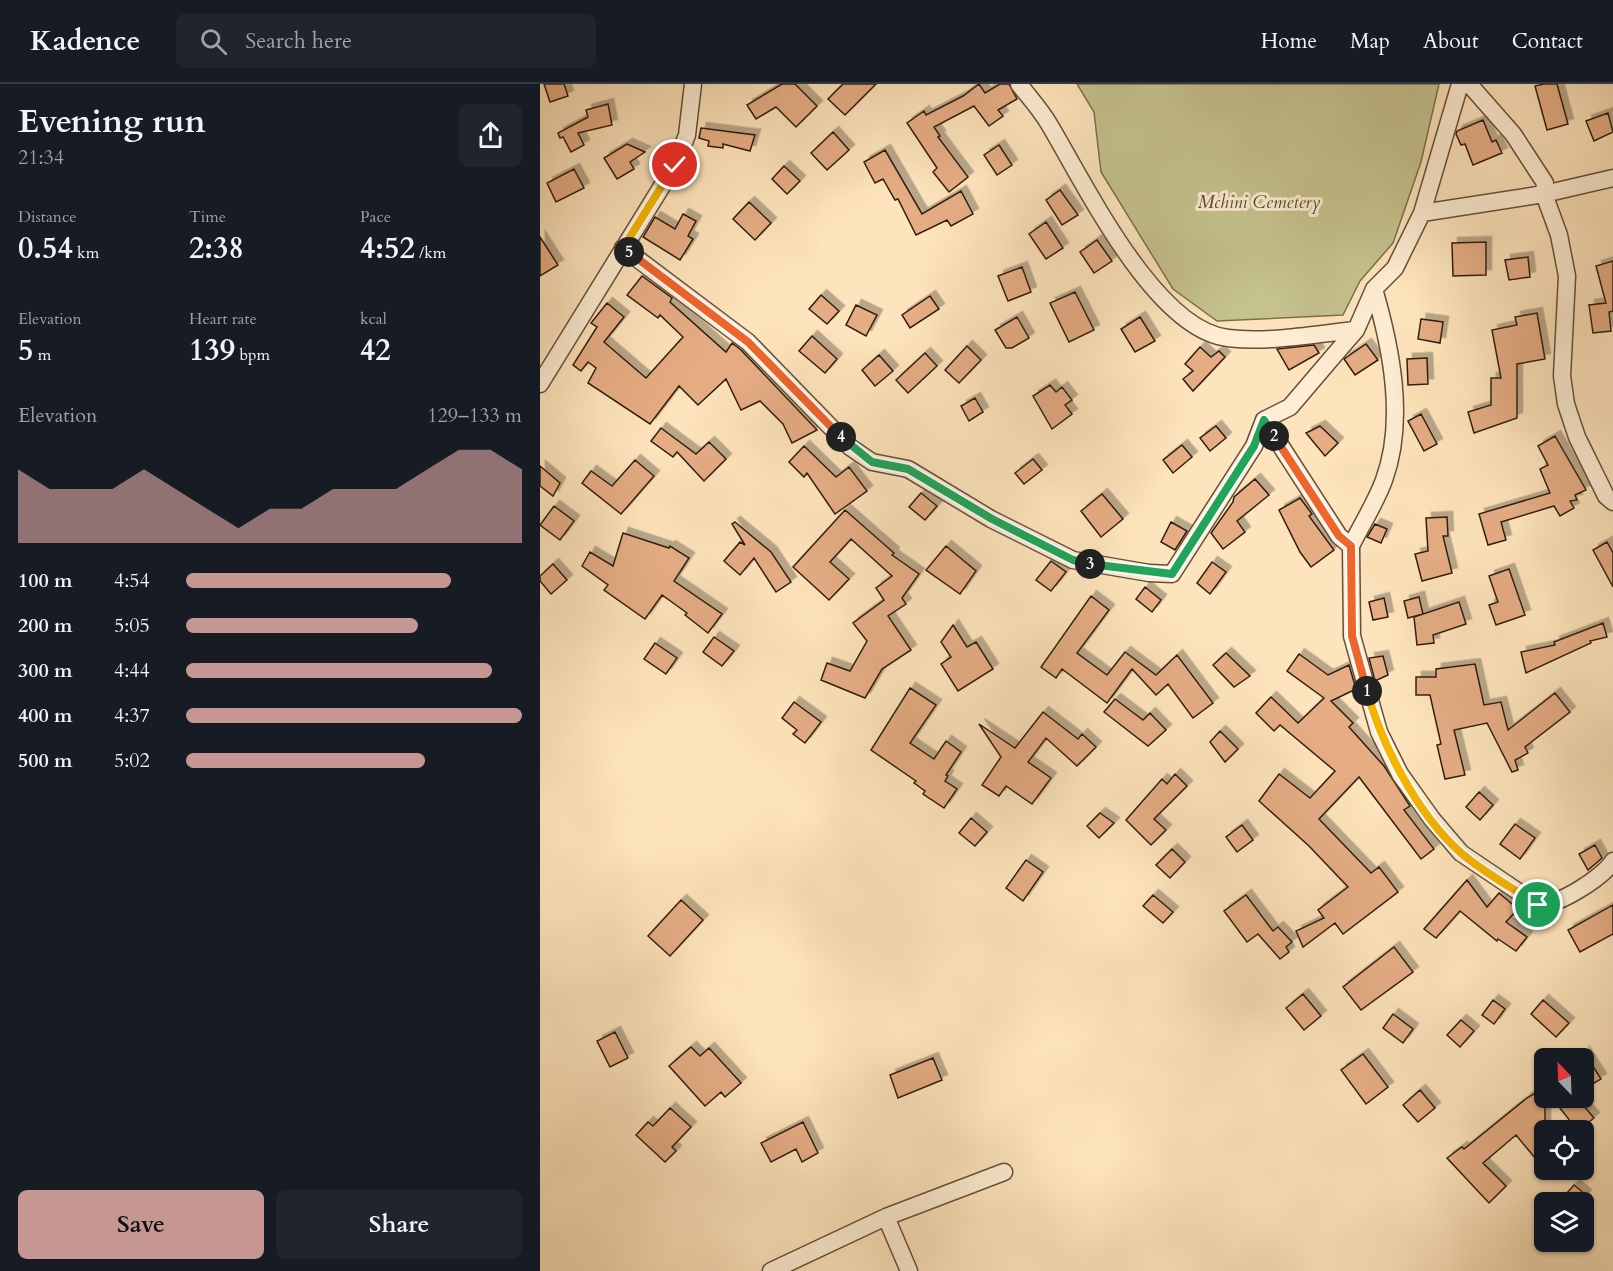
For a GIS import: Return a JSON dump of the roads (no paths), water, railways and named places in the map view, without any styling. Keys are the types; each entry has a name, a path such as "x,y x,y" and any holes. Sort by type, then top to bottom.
{"street":[{"path":"540,384 682,151 689,126 693,84"},
{"path":"1019,84 1048,121 1130,258 1156,291 1185,320 1202,332 1228,339 1356,330"},
{"path":"623,248 748,342 860,454 872,462 908,469 992,519 1073,560 1149,573 1172,574 1254,446 1264,420 1290,407 1356,330 1374,289 1395,268 1422,213 1460,84"},
{"path":"1469,84 1513,134 1545,183 1544,194 1559,235 1567,276 1562,376 1566,404 1576,437 1606,496 1613,502"},
{"path":"1422,213 1544,194 1613,178"},
{"path":"1374,289 1388,337 1394,377 1394,420 1384,480 1351,546 1352,636 1378,732 1400,774 1432,819 1461,853 1538,905 1549,905 1603,875 1613,861"},
{"path":"1264,420 1339,536 1351,546"},
{"path":"771,1271 886,1217 1004,1172"},
{"path":"886,1217 909,1271"}],"park label":[{"name":"Mchini Cemetery","path":"1259,202"}]}
